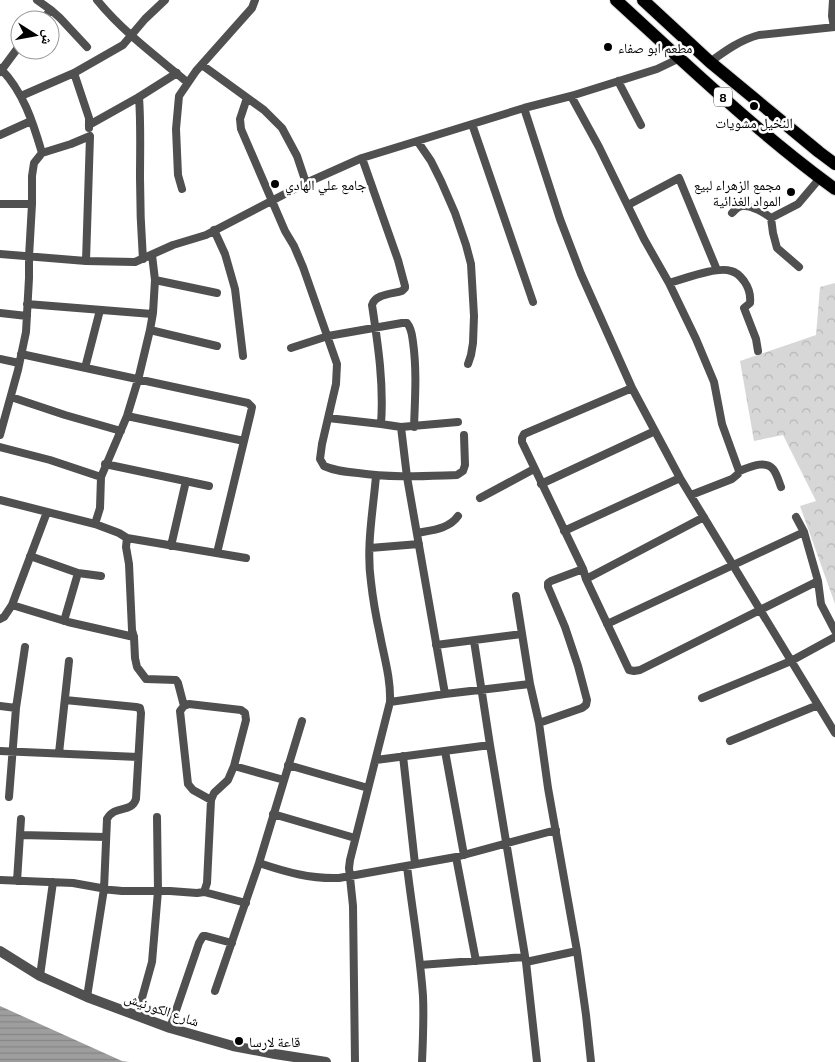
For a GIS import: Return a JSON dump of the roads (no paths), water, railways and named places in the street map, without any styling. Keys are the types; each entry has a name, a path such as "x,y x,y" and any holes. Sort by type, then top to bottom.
{"highway":[{"name":"8","path":"616,0 699,76 776,142 835,189"},
{"name":"8","path":"643,0 710,62 835,164"}],"street":[{"path":"37,0 51,10"},
{"path":"97,0 131,35 187,82"},
{"path":"21,96 74,72 123,45 165,0"},
{"path":"182,189 178,175 176,129 179,96 187,82 252,8 255,0"},
{"path":"710,62 732,46 753,36 834,27 833,0"},
{"path":"60,18 87,47"},
{"path":"10,58 1,70 21,96 42,153"},
{"path":"0,254 86,261 135,262 173,245 206,234 271,200 362,158 657,69 680,58"},
{"path":"202,65 264,110 282,128 297,156 306,183"},
{"path":"74,72 89,118 86,261"},
{"path":"89,125 177,73"},
{"path":"618,81 641,124"},
{"path":"571,96 599,147 696,339 714,382 722,424 739,471"},
{"path":"139,97 142,259"},
{"path":"247,98 240,119 241,129 284,231 294,246 303,267 337,364 336,384 320,460 324,466 333,470 376,476 457,475 463,471 465,465 464,435"},
{"path":"524,108 560,219 632,388 680,478 835,733"},
{"path":"0,136 31,121"},
{"path":"472,124 532,302"},
{"path":"0,435 26,332 34,163 42,153 90,136"},
{"path":"418,142 431,161 441,181 460,229 471,264 474,316 473,343 468,364"},
{"path":"362,158 405,286 402,291 377,298 372,306 381,367 382,406 380,424"},
{"path":"628,205 679,178 717,270"},
{"path":"771,218 798,204 820,178"},
{"path":"0,204 32,204"},
{"path":"732,213 737,208 743,206 765,213 771,218 777,248 799,267"},
{"path":"214,230 225,254 235,290 243,356"},
{"path":"95,524 100,508 101,477 127,416 150,330 155,280 152,255"},
{"path":"669,284 717,270 732,271 742,278 750,295 750,303 744,308 758,351"},
{"path":"155,280 217,293"},
{"path":"28,304 152,314"},
{"path":"85,368 100,310"},
{"path":"0,313 27,316"},
{"path":"291,348 328,336 407,323 410,327 414,350 416,376 414,427"},
{"path":"150,330 217,346"},
{"path":"21,354 248,403 252,407 217,553"},
{"path":"0,359 19,363"},
{"path":"632,388 524,434 522,438 534,469 583,569 629,670 640,670 818,581"},
{"path":"11,397 65,416 121,431"},
{"path":"127,416 244,441"},
{"path":"328,418 401,427 458,422"},
{"path":"401,427 407,477 445,694"},
{"path":"542,484 655,431"},
{"path":"0,447 50,460 101,477"},
{"path":"106,464 209,486"},
{"path":"691,495 732,478 739,471 760,464 773,468 781,487"},
{"path":"480,498 534,469"},
{"path":"355,1062 353,893 350,860 390,702 390,685 370,580 370,548 376,476"},
{"path":"564,531 680,478"},
{"path":"171,546 186,481"},
{"path":"0,500 95,524 127,538 246,558"},
{"path":"0,619 4,617 12,605 47,512"},
{"path":"417,533 446,527 458,516"},
{"path":"796,517 804,532 818,581 821,604 835,631"},
{"path":"586,579 704,518"},
{"path":"607,624 804,532"},
{"path":"127,538 132,630 137,668 146,679 176,680 184,706"},
{"path":"370,548 419,544"},
{"path":"30,556 78,573 100,576"},
{"path":"539,723 586,705 587,700 578,666 565,627 548,587 548,583 551,581 583,569"},
{"path":"64,621 78,573"},
{"path":"516,596 577,951 591,1062"},
{"path":"12,605 64,621 134,637"},
{"path":"436,645 522,634"},
{"path":"702,698 791,661 835,637"},
{"path":"474,641 525,960 537,1062"},
{"path":"9,797 16,708 25,647"},
{"path":"59,753 69,661"},
{"path":"390,702 530,684"},
{"path":"65,700 136,707 140,708 142,712 136,799 131,807 110,814 108,819 104,889 88,996"},
{"path":"204,892 207,883 211,800 214,793 228,780 234,766 246,720 246,713 241,710 189,704 180,711 188,784 211,800"},
{"path":"730,741 818,705"},
{"path":"0,706 16,708"},
{"path":"215,991 259,863 302,721"},
{"path":"376,760 490,745"},
{"path":"0,751 138,758"},
{"path":"446,751 464,855"},
{"path":"403,756 424,1016 422,1062"},
{"path":"288,765 368,788"},
{"path":"234,766 284,780"},
{"path":"273,814 355,838"},
{"path":"137,1016 152,962 158,891 157,817"},
{"path":"17,881 21,819"},
{"path":"259,863 310,878 339,878 456,857 556,830"},
{"path":"20,836 106,837"},
{"path":"456,857 476,961"},
{"path":"0,880 73,883 122,891 204,892 246,903"},
{"path":"40,976 53,882"},
{"path":"170,1028 203,936 232,943"},
{"name":"شارع الكورنيش","path":"0,951 40,976 170,1028 234,1046 326,1062"},
{"path":"420,965 525,960 577,951"}],"place":[{"name":"مطعم ابو صفاء","path":"608,47"},
{"name":"النخيل مشويات","path":"754,106"},
{"name":"جامع علي الهادي","path":"275,184"},
{"name":"مجمع الزهراء لبيع المواد الغذائية","path":"791,192"},
{"name":"قاعة لارسا","path":"239,1041"}]}
